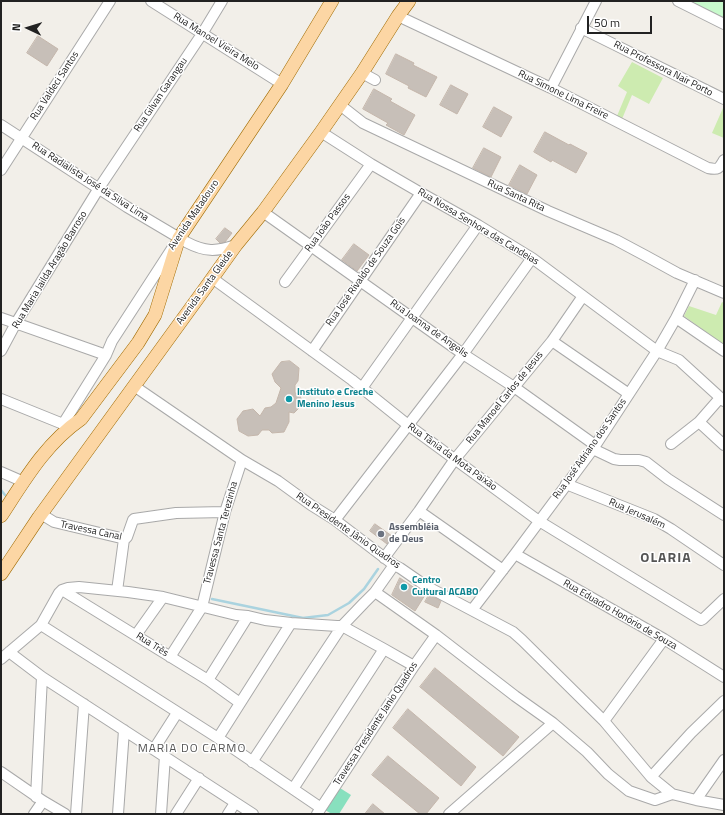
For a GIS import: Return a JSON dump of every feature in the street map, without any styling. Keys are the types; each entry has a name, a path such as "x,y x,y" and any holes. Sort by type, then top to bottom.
{"main road":[{"name":"Avenida Matadouro","path":"179,238 282,84 332,1"},
{"name":"Avenida Santa Gleide","path":"1,574 41,514 236,245 263,212 321,132 409,1"},
{"path":"2,513 35,464 66,426 81,419 138,343 155,315 179,238"}],"street":[{"name":"Rua Valdeci Santos","path":"1,170 110,1"},
{"name":"Rua Manoel Vieira Melo","path":"151,1 282,84"},
{"name":"Rua Gilvan Garangau","path":"99,188 202,34 222,1"},
{"path":"551,88 596,1"},
{"path":"678,1 724,24"},
{"name":"Rua Simone Lima Freire","path":"398,16 551,88 708,168 716,169 724,160"},
{"name":"Rua Professora Nair Porto","path":"581,28 724,99"},
{"path":"362,73 375,80"},
{"name":"Rua Santa Rita","path":"340,105 363,123 548,211 616,240 677,273 695,280"},
{"name":"Rua Radialista José da Silva Lima","path":"1,125 195,247 204,250 218,250 236,245"},
{"name":"Rua Nossa Senhora das Candeias","path":"321,132 371,164 478,225 532,258 656,351 679,360 722,400"},
{"name":"Rua João Passos","path":"285,282 371,164"},
{"name":"Rua Maria Jailda Aragão Barroso","path":"1,351 16,323 99,188"},
{"name":"Rua José Rivaldo de Souza Goís","path":"312,351 421,193"},
{"name":"Rua Joanna de Angelis","path":"263,212 463,354 514,387 594,447 614,459 639,460 646,462 668,479 724,515"},
{"path":"362,388 478,225"},
{"name":"Avenida Matadouro","path":"66,426 106,355 112,341 179,238"},
{"path":"335,520 463,354 532,258"},
{"name":"Rua Tânia da Mota Paixão","path":"212,278 539,521 702,620 724,599"},
{"path":"695,280 724,293"},
{"name":"Rua José Adriano dos Santos","path":"472,610 594,447 676,318 695,280"},
{"name":"Rua Manoel Carlos de Jesus","path":"384,558 455,459 552,341 583,296"},
{"path":"1,318 106,355"},
{"path":"676,318 724,351"},
{"path":"552,341 629,394"},
{"name":"Rua Presidente Jânio Quadros","path":"134,386 242,460 278,481 335,520 384,558 426,586 513,632 604,721 651,777 672,794 724,805"},
{"path":"1,399 66,426"},
{"path":"671,444 699,422 722,400"},
{"path":"699,422 724,444"},
{"name":"Travessa Santa Terezinha","path":"170,657 202,607 225,512 242,460"},
{"path":"1,472 24,482"},
{"name":"Rua Jerusalém","path":"566,484 654,519 724,565"},
{"path":"419,511 502,570"},
{"name":"Travessa Canal","path":"41,514 54,522 124,539 127,538 132,520 134,519 176,513 225,512"},
{"path":"117,591 124,539"},
{"name":"Rua Eduadro Honório de Souza","path":"515,554 664,639 724,677"},
{"path":"252,762 342,626 375,592 394,565"},
{"path":"253,814 42,677 5,656 41,625 62,590 79,587 117,591 163,597 236,615 265,620 342,626 414,666"},
{"name":"Rua Três","path":"62,590 208,680 240,703"},
{"path":"375,592 436,635 515,696 553,723 587,752 608,774 629,791 655,800 672,794"},
{"path":"136,635 163,597"},
{"path":"208,680 248,616"},
{"path":"218,738 291,623"},
{"path":"41,625 218,738 293,789 319,811"},
{"name":"Travessa Presidente Janio Quadros","path":"319,811 436,635"},
{"path":"604,721 664,639"},
{"path":"293,789 384,649"},
{"path":"34,814 39,799 42,677"},
{"path":"651,777 691,733 724,701"},
{"path":"76,814 84,704"},
{"path":"154,749 177,713"},
{"path":"449,814 553,723"},
{"path":"118,814 124,730"},
{"path":"161,814 165,756"},
{"path":"696,800 724,760"},
{"path":"1,772 39,799 65,814"},
{"path":"176,814 199,778"},
{"path":"228,814 235,803"}],"green space":[{"path":"684,1 724,1 724,21"},
{"path":"632,62 663,78 649,104 632,95 622,119 617,116 627,92 618,86"},
{"path":"724,108 724,138 712,133"},
{"path":"722,302 724,303 724,345 684,316 689,306 716,315"},
{"path":"340,788 351,795 339,814 332,814 325,810"}],"building":[{"path":"38,36 58,49 47,66 27,53"},
{"path":"396,54 414,63 413,65 437,77 426,97 386,74"},
{"path":"451,85 468,94 457,114 440,105"},
{"path":"374,89 392,99 390,101 415,115 404,135 386,125 388,123 363,109"},
{"path":"494,107 512,117 501,137 483,127"},
{"path":"545,132 587,153 576,173 552,160 551,162 534,152"},
{"path":"484,148 501,157 491,177 473,168"},
{"path":"520,165 537,175 527,194 509,185"},
{"path":"225,228 232,233 225,242 220,243 216,239"},
{"path":"354,244 369,255 357,271 342,260"},
{"name":"Instituto e Creche Menino Jesus","path":"290,361 299,368 298,381 295,385 295,393 300,394 302,405 294,413 289,412 289,422 284,432 272,433 269,430 262,430 258,435 248,436 239,431 237,419 243,411 253,409 260,416 265,408 271,407 276,403 281,388 275,382 272,374 281,362"},
{"name":"Assembléia de Deus","path":"375,524 392,536 387,544 370,531"},
{"name":"Centro Cultural ACABO","path":"400,578 425,595 415,611 392,595"},
{"path":"429,595 441,601 438,608 425,602"},
{"path":"435,668 519,737 503,756 420,687"},
{"path":"408,709 476,767 461,786 393,728"},
{"path":"388,756 439,798 426,814 420,814 372,775"},
{"path":"373,804 385,814 365,814"}],"waterway":[{"path":"1,490 5,495"},
{"path":"212,599 303,618 328,615 349,603 364,589 378,569"}],"place":[{"name":"Instituto e Creche Menino Jesus","path":"289,399"},
{"name":"Assembléia de Deus","path":"381,534"},
{"name":"Centro Cultural ACABO","path":"404,587"}],"district":[{"name":"OLARIA","path":"666,559"},
{"name":"MARIA DO CARMO","path":"192,749"}]}
